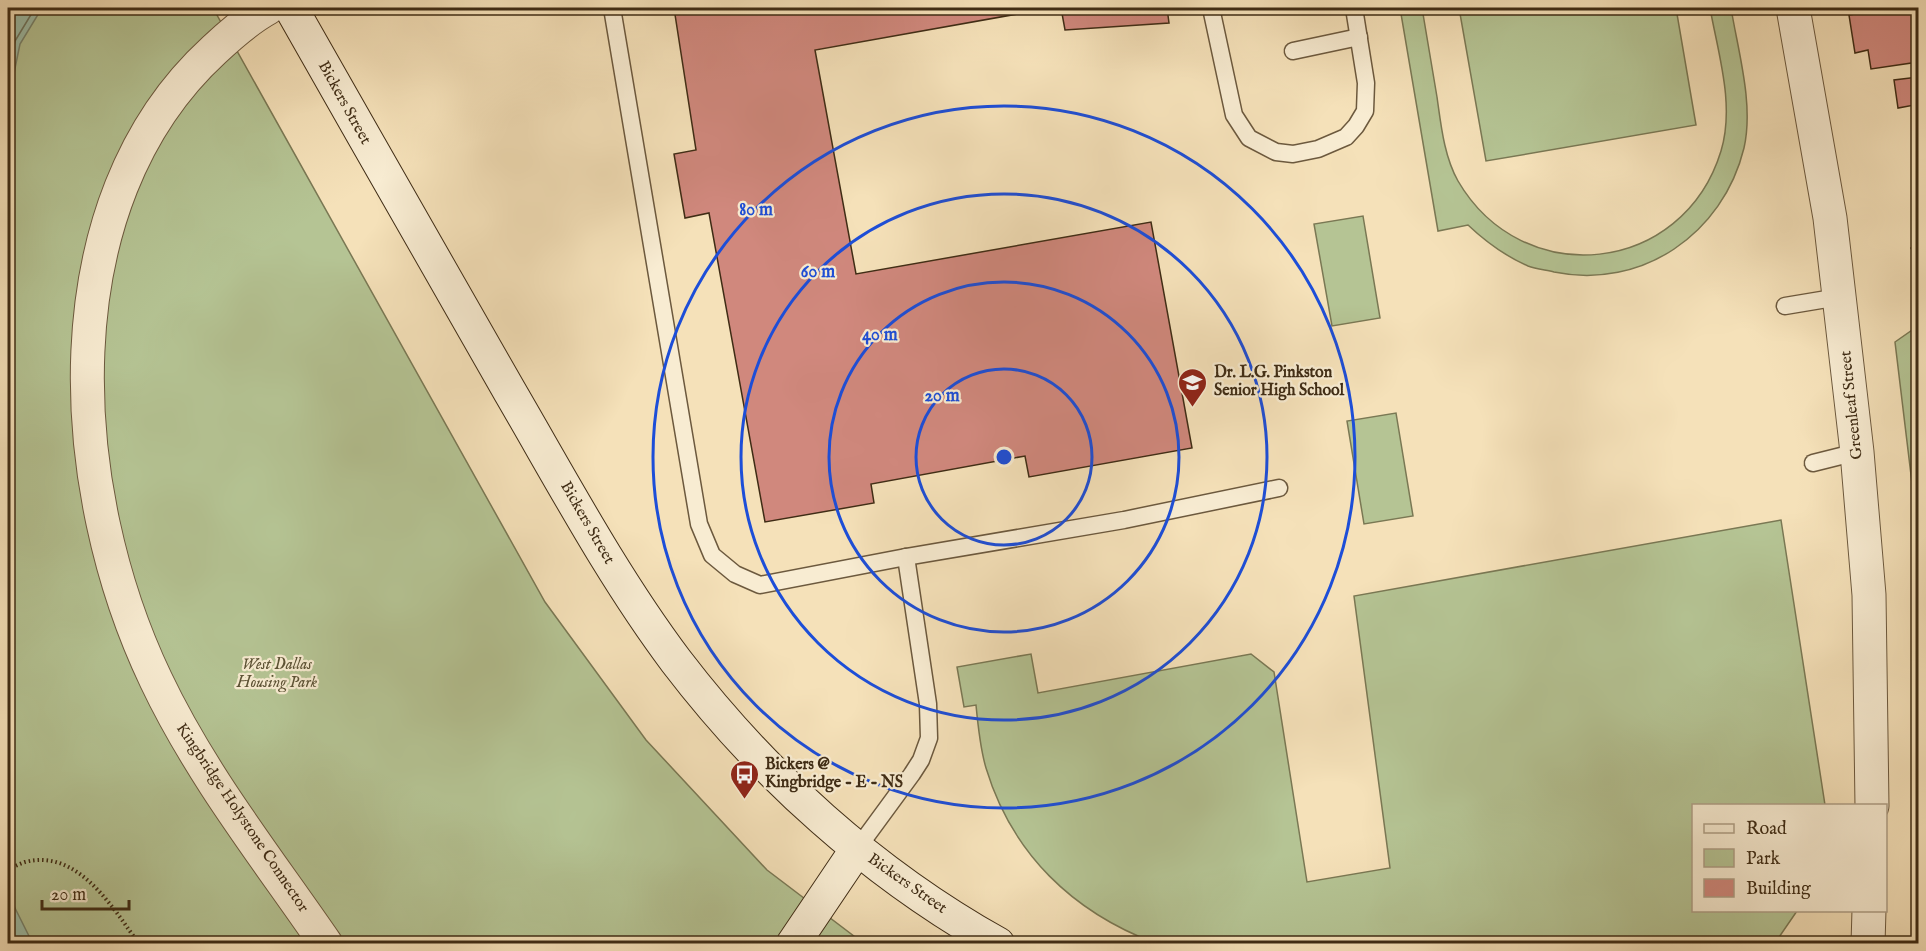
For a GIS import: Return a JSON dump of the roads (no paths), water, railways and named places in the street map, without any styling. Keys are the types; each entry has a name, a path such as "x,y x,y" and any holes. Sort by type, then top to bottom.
{"street":[{"name":"Kingbridge Holystone Connector","path":"268,8 253,16 193,69 156,116 130,162 102,246 89,325 87,411 98,502 134,628 155,679 185,736 326,944"},
{"name":"Bickers Street","path":"291,8 393,190 613,568 676,662 735,731 799,799 857,849 964,924 998,944"},
{"name":"Greenleaf Street","path":"1793,8 1830,218 1857,452 1869,595 1872,804"},
{"path":"793,944 857,849"},
{"path":"1868,944 1869,912"}],"lane":[{"path":"612,8 699,524 712,555 735,574 760,585 906,557 1115,522 1280,488"},
{"path":"1211,8 1234,115 1249,138 1276,153 1293,154 1318,149 1346,137 1365,111 1366,83 1354,8"},
{"path":"1293,51 1359,37"},
{"path":"1785,306 1839,297"},
{"path":"1813,463 1857,452"},
{"path":"857,849 912,774 921,760 929,738 928,704 906,557"}],"water":[{"path":"8,8 42,8 20,44 8,102"},
{"path":"8,894 32,942 33,943 8,943"}],"place":[{"name":"Dr. L.G. Pinkston Senior High School","path":"1193,408"},
{"name":"Bickers @ Kingbridge - E - NS","path":"744,800"}],"park label":[{"name":"West Dallas Housing Park","path":"277,674"}]}
